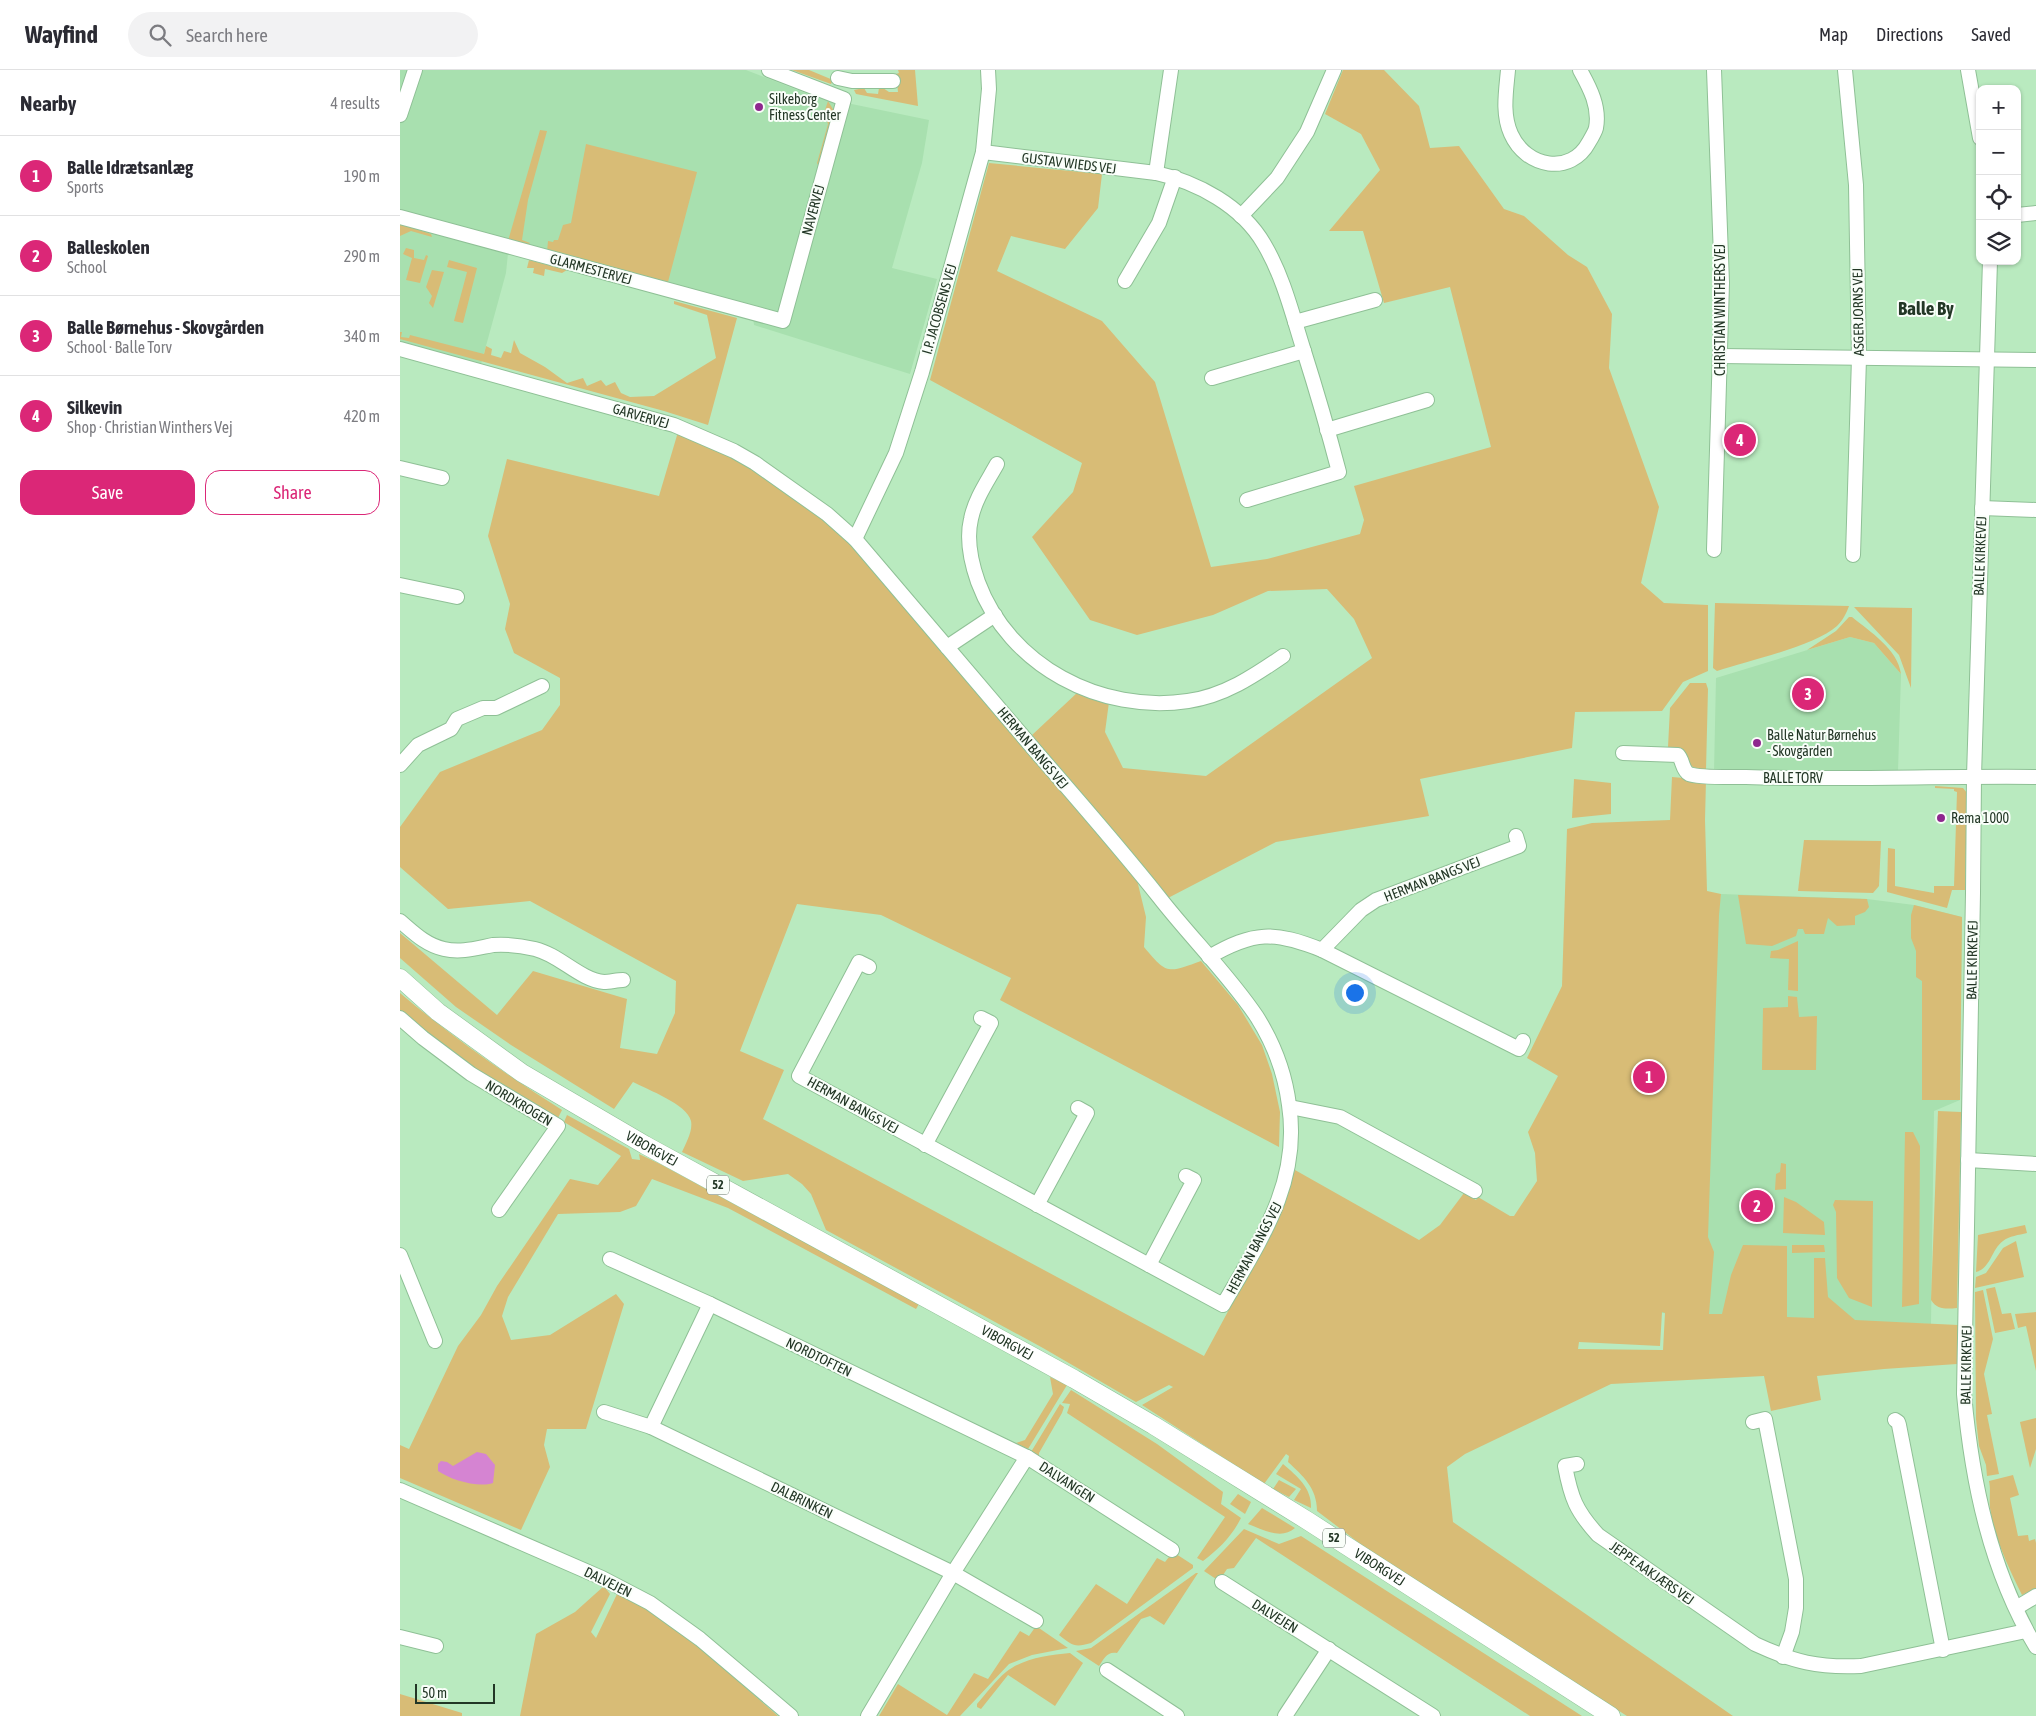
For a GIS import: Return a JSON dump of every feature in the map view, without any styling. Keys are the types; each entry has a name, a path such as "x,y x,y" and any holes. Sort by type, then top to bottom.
{"main road":[{"name":"VIBORGVEJ","path":"400,978 438,1012 522,1073 645,1145 1060,1371 1146,1421 1308,1521 1611,1716"}],"street":[{"path":"400,115 415,70"},
{"path":"770,70 844,99"},
{"name":"I.P. JACOBSENS VEJ","path":"855,539 896,452 922,372 983,152 989,89 988,70"},
{"path":"1156,173 1171,70"},
{"path":"1241,216 1277,178 1307,132 1334,70"},
{"path":"1508,70 1505,102 1510,133 1520,149 1535,161 1554,164 1572,159 1586,148 1596,129 1596,106 1590,88 1580,70"},
{"name":"CHRISTIAN WINTHERS VEJ","path":"1714,70 1722,283 1714,550"},
{"name":"ASGER JORNS VEJ","path":"1845,70 1856,185 1859,358 1852,555"},
{"path":"1968,70 1979,130"},
{"path":"838,78 852,81 893,80"},
{"name":"NAVERVEJ","path":"783,321 844,99 852,81"},
{"name":"GUSTAV WIEDS VEJ","path":"983,152 1156,173 1175,178 1211,193 1241,216 1264,243 1278,271 1295,322 1339,472 1247,500"},
{"path":"1125,281 1159,223 1175,178"},
{"path":"2021,215 2036,213"},
{"name":"GLARMESTERVEJ","path":"400,217 783,321"},
{"name":"BALLE KIRKEVEJ","path":"1990,265 1974,776 1964,1394 1974,1481 1985,1528 2016,1608 2036,1647"},
{"path":"1295,322 1375,300"},
{"name":"GARVERVEJ","path":"400,349 674,425 734,451 755,463 827,514 855,539"},
{"path":"1212,378 1304,351"},
{"path":"1721,356 2036,360"},
{"path":"1327,430 1426,400"},
{"path":"997,464 975,503 970,520 969,543 973,568 983,595 1013,640 1062,680 1093,693 1123,701 1156,704 1190,701 1220,693 1252,678 1283,656"},
{"path":"400,468 442,478"},
{"path":"1982,508 2036,510"},
{"name":"HERMAN BANGS VEJ","path":"855,539 1209,957 1256,1017 1275,1049 1285,1078 1290,1107 1291,1138 1288,1170 1279,1201 1269,1224 1223,1305 799,1076 859,962 869,967"},
{"path":"400,585 457,598"},
{"path":"947,647 995,615"},
{"path":"400,765 418,745 451,729 457,719 482,708 496,708 542,686"},
{"name":"BALLE TORV","path":"1623,753 1678,755 1682,759 1684,770 1690,774 1710,776 1800,779 1974,776"},
{"path":"1974,776 2036,777"},
{"name":"HERMAN BANGS VEJ","path":"1322,950 1361,910 1376,900 1519,846 1516,836"},
{"path":"400,921 426,943 445,949 461,951 496,945 517,946 554,956 587,978 603,982 623,980"},
{"path":"1209,957 1237,943 1253,938 1277,935 1297,940 1322,950 1519,1048 1523,1041"},
{"name":"NORDKROGEN","path":"400,1018 471,1074 558,1126 499,1210"},
{"path":"925,1145 990,1023 981,1018"},
{"path":"1290,1107 1340,1116 1475,1190"},
{"path":"1037,1205 1087,1113 1078,1108"},
{"path":"1968,1160 2036,1164"},
{"path":"1149,1265 1194,1180 1186,1176"},
{"path":"400,1255 435,1341"},
{"name":"NORDTOFTEN","path":"610,1259 710,1304 1027,1457"},
{"path":"651,1427 710,1304"},
{"name":"DALBRINKEN","path":"604,1412 651,1427 953,1573"},
{"path":"1753,1422 1765,1419 1796,1579 1796,1608 1792,1632 1783,1657"},
{"path":"1895,1420 1898,1422 1901,1433 1943,1650"},
{"name":"DALVANGEN","path":"868,1716 953,1573 1027,1457 1172,1550"},
{"name":"JEPPE AAKJÆRS VEJ","path":"1577,1464 1566,1466 1573,1498 1582,1516 1598,1535 1755,1644 1783,1657 1809,1665 1834,1668 1852,1667 1943,1650 2026,1630"},
{"name":"DALVEJEN","path":"400,1490 593,1574 650,1603 700,1639 791,1716"},
{"path":"953,1573 1036,1621"},
{"name":"DALVEJEN","path":"1222,1582 1433,1716"},
{"path":"2016,1608 2036,1596"},
{"path":"400,1637 436,1646"},
{"path":"1285,1716 1329,1649"},
{"path":"1106,1670 1177,1716"}],"shaded area":[{"path":"400,70 746,70 813,96 929,120 922,163 892,268 937,279 910,374 754,325 752,309 509,243 506,273 478,375 400,354"},
{"path":"792,70 809,70 833,80 831,84"},
{"path":"898,70 915,70 918,106 856,94 854,90 864,88 867,93 878,94 879,88 889,92 898,92 896,74 899,73"},
{"path":"1343,70 1384,70 1419,106 1430,148 1459,146 1504,209 1524,216 1568,255 1587,267 1612,314 1609,368 1659,507 1641,583 1664,603 1708,605 1708,671 1683,682 1662,711 1575,712 1572,748 1420,779 1429,816 1276,842 1168,898 1032,735 1078,692 1109,702 1105,732 1123,768 1206,776 1372,658 1354,619 1327,589 1268,591 1213,615 1137,635 1090,620 1032,537 1073,492 1082,463 930,380 989,163 1102,174 1098,208 1065,249 1011,236 997,271 1102,321 1155,382 1211,567 1267,559 1360,534 1364,520 1354,486 1491,447 1450,287 1384,303 1363,231 1329,231 1380,170 1361,134 1325,114"},
{"path":"828,101 834,111 821,166 817,163 828,124 824,113"},
{"path":"540,130 547,131 528,200 522,240 530,243 527,246 508,241"},
{"path":"586,144 697,172 668,282 547,252 548,241 558,240 563,225 571,223"},
{"path":"400,224 431,234 432,237 411,231 400,236"},
{"path":"406,248 414,250 414,258 424,260 426,255 428,256 420,283 406,280 412,258 403,254"},
{"path":"449,260 477,268 463,323 454,321 467,272 447,267"},
{"path":"529,260 567,270 562,273 545,269 544,276 533,273 534,268 527,268"},
{"path":"432,270 444,272 433,308 429,303 432,296 426,287"},
{"path":"674,301 737,318 708,425 664,411 400,339 400,332 402,332 401,337 409,338 410,335 484,354 486,346 492,349 491,355 501,358 504,351 511,353 514,340 520,353 545,367 567,383 583,378 587,386 601,380 606,386 615,382 621,393 630,397 654,396 716,358 707,315 674,304"},
{"path":"678,432 723,451 809,505 852,543 1137,880 1146,917 1144,947 1158,963 1169,969 1181,968 1201,961 1238,1005 1262,1045 1272,1074 1280,1112 1279,1147 1000,1000 1011,978 881,915 797,904 740,1051 784,1070 763,1119 1204,1356 1275,1224 1295,1170 1419,1240 1440,1225 1464,1193 1476,1200 1478,1197 1510,1216 1514,1216 1537,1181 1535,1153 1528,1132 1558,1076 1527,1058 1562,986 1567,829 1592,823 1670,820 1672,777 1706,780 1707,891 1721,894 1708,1237 1714,1252 1709,1314 1722,1314 1731,1275 1743,1245 1787,1246 1787,1317 1814,1318 1814,1258 1825,1258 1828,1297 1855,1320 1958,1325 1957,1364 1817,1376 1821,1400 1771,1411 1764,1376 1611,1384 1465,1454 1447,1467 1453,1522 1733,1716 1627,1716 1375,1555 1317,1511 1312,1489 1288,1462 1289,1456 1286,1454 1264,1484 1142,1405 1173,1387 1169,1385 1136,1402 1043,1348 826,1230 811,1194 802,1184 788,1174 743,1181 682,1152 690,1133 691,1121 688,1115 675,1103 633,1082 614,1109 511,1045 456,1007 400,958 400,933 497,1015 533,971 627,999 620,1048 657,1054 675,1013 676,981 530,901 448,909 400,867 400,827 440,772 542,730 560,705 560,678 514,653 505,629 510,604 488,536 507,459 659,496","holes":["1662,1312 1665,1313 1663,1350 1578,1349 1579,1342 1660,1346"]},
{"path":"1715,603 1849,606 1837,626 1813,640 1717,671 1713,668"},
{"path":"1854,607 1912,608 1911,688 1899,655"},
{"path":"1849,617 1852,617 1882,641 1899,665 1901,674 1874,643 1850,637 1807,650 1836,631"},
{"path":"1850,637 1874,643 1901,674 1898,770 1714,773 1716,678"},
{"path":"1690,683 1706,683 1708,689 1706,770 1693,767 1668,747 1670,708"},
{"path":"1574,779 1611,783 1611,814 1572,818"},
{"path":"1935,786 1963,788 1967,793 1965,890 1952,890 1947,908 1887,892 1888,848 1895,849 1895,886 1934,893 1934,886 1954,886 1957,792 1954,789 1935,788"},
{"path":"1804,840 1881,841 1879,886 1873,893 1798,891"},
{"path":"1721,894 1867,899 1914,905 1962,917 1960,1100 1934,1111 1931,1324 1660,1313"},
{"path":"1738,895 1867,899 1869,907 1865,912 1855,916 1855,925 1837,926 1828,918 1824,934 1805,934 1803,929 1798,929 1796,936 1772,946 1746,944"},
{"path":"1914,905 1962,917 1960,1100 1922,1100 1922,981 1916,977 1916,951 1911,938 1911,915"},
{"path":"1798,941 1798,991 1788,990 1789,959 1770,958 1771,951"},
{"path":"400,993 479,1054 562,1110 558,1118 470,1066 400,1013"},
{"path":"1788,996 1797,997 1799,1017 1817,1016 1816,1070 1762,1070 1763,1008 1788,1007"},
{"path":"1938,1111 1961,1112 1957,1308 1946,1309 1936,1306 1931,1300"},
{"path":"567,1115 629,1149 632,1159 640,1160 639,1154 660,1164 919,1304 916,1309 728,1208 652,1179 636,1206 620,1212 558,1214 508,1297 502,1316 511,1340 550,1335 616,1294 624,1304 586,1429 547,1429 544,1445 550,1467 521,1530 400,1478 400,1445 409,1449 458,1346 481,1315 497,1286 570,1179 598,1185 621,1156 564,1122"},
{"path":"1905,1132 1913,1132 1920,1146 1919,1304 1902,1307"},
{"path":"1781,1163 1786,1164 1786,1189 1775,1190 1776,1174 1780,1172"},
{"path":"1784,1197 1796,1202 1824,1222 1825,1235 1783,1233"},
{"path":"1835,1200 1873,1201 1872,1307 1849,1298 1837,1278 1836,1212 1833,1205"},
{"path":"2025,1225 2027,1233 2005,1239 1996,1249 1985,1267 1976,1272 1978,1235"},
{"path":"2016,1241 2024,1277 1975,1288 1976,1277 1986,1273 2003,1248"},
{"path":"1792,1245 1824,1245 1825,1252 1792,1253"},
{"path":"1995,1287 2002,1314 2011,1313 2015,1329 1995,1333 1986,1289"},
{"path":"1983,1290 1993,1339 1984,1374 1992,1414 1987,1415 1999,1474 1987,1476 1986,1465 1979,1446 1976,1419 1975,1292"},
{"path":"2036,1312 2036,1371 2026,1326 2018,1328 2015,1314"},
{"path":"1050,1377 1067,1385 1028,1449 1016,1443 1025,1440 1053,1394"},
{"path":"1071,1390 1157,1444 1223,1492 1221,1504 1241,1518 1225,1542 1203,1561 1197,1558 1225,1517 1067,1413 1070,1404 1062,1403"},
{"path":"1060,1404 1064,1407 1062,1413 1039,1453 1039,1457 1031,1452"},
{"path":"2036,1418 2036,1449 2030,1468 2020,1422"},
{"path":"477,1452 486,1454 495,1465 493,1483 472,1484 438,1471 438,1464 441,1461 453,1466"},
{"path":"1283,1464 1303,1483 1309,1494 1311,1508 1294,1500 1301,1489 1276,1474"},
{"path":"2013,1475 2019,1495 2010,1498 2018,1536 2028,1535 2029,1541 2035,1539 2036,1543 2036,1588 2022,1595 1998,1541 1990,1508 1989,1481"},
{"path":"1279,1480 1296,1489 1289,1497 1273,1489"},
{"path":"1238,1494 1251,1502 1245,1514 1230,1504"},
{"path":"1262,1508 1295,1528 1290,1532 1278,1534 1248,1524"},
{"path":"1244,1529 1279,1544 1301,1536 1582,1716 1530,1716 1256,1538 1234,1568 1227,1569 1219,1581 1204,1571"},
{"path":"1173,1552 1193,1565 1193,1568 1091,1643 1074,1645 1059,1635 1096,1584 1127,1604 1157,1558 1165,1562"},
{"path":"1198,1573 1164,1625 1150,1616 1141,1619 1117,1653 1108,1654 1099,1666 1076,1651 1091,1648"},
{"path":"604,1586 610,1594 591,1632 596,1638 618,1592 648,1608 676,1627 778,1716 520,1716 536,1634 575,1612"},
{"path":"1036,1626 1068,1648 1032,1655 1009,1664 960,1716 879,1716 898,1684 947,1715 974,1673 988,1679 1020,1631 1029,1636"},
{"path":"1070,1653 1083,1663 1055,1706 1008,1675 981,1709 977,1707 977,1704 994,1683 1013,1667 1036,1658"},
{"path":"400,1694 462,1713 462,1716 400,1716"}],"place":[{"name":"Silkeborg Fitness Center","path":"759,107"},
{"name":"Silkevin","path":"1740,440"},
{"name":"Balle Børnehus - Skovgården","path":"1808,694"},
{"name":"Balle Natur Børnehus - Skovgården","path":"1757,743"},
{"name":"Rema 1000","path":"1941,818"},
{"name":"Balle Idrætsanlæg","path":"1649,1077"},
{"name":"Balleskolen","path":"1757,1206"}],"district":[{"name":"Balle By","path":"1926,308"}]}
